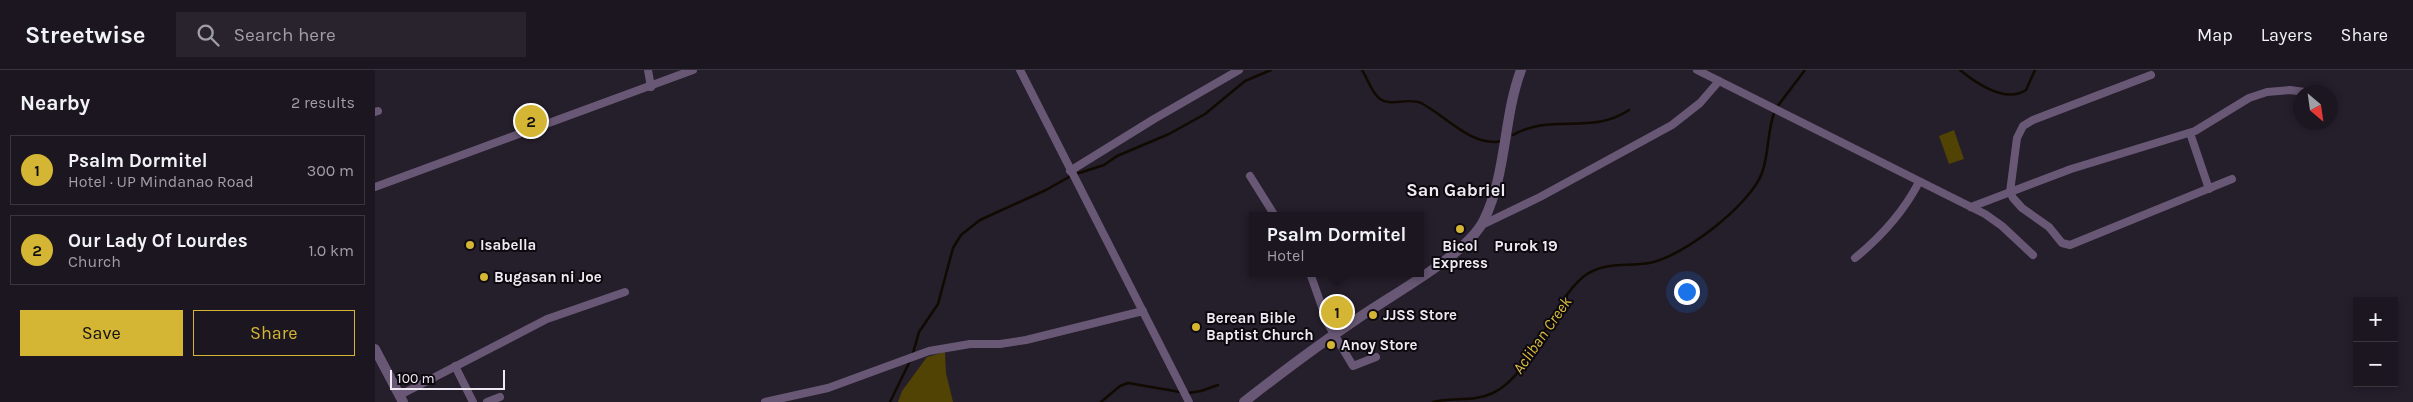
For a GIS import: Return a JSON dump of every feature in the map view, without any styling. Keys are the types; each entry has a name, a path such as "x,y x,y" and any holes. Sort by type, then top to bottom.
{"street":[{"path":"648,70 651,86"},
{"path":"375,187 693,70"},
{"path":"1020,70 1189,402"},
{"path":"1070,171 1154,119 1239,70"},
{"path":"1424,273 1465,245 1481,225 1500,172 1515,88 1521,70"},
{"path":"1697,70 1971,207 2002,226 2033,255"},
{"path":"2151,75 2062,107 2023,126 2017,138 2010,192 2022,208 2049,227 2062,242 2070,245 2232,179"},
{"path":"1481,225 1548,193 1672,125 1701,104 1719,81"},
{"path":"1971,207 2071,169 2190,133 2207,126 2249,98 2267,92 2293,90"},
{"path":"2190,133 2209,189"},
{"path":"1250,176 1272,212"},
{"path":"1855,258 1889,228 1902,212 1919,182"},
{"path":"1311,277 1324,314 1353,366 1376,357"},
{"path":"1244,402 1334,334 1418,277"},
{"path":"375,349 402,398 455,366 547,319 625,292"},
{"path":"765,402 828,388 929,351 970,344 1000,344 1026,340 1143,311"},
{"path":"455,366 473,402"},
{"path":"487,402 500,397"}],"shaded area":[{"path":"1954,130 1964,159 1949,164 1939,136"},
{"path":"945,352 946,373 953,402 898,402 902,391 927,357"}],"waterway":[{"path":"1076,174 1104,165 1117,156 1169,134 1205,114 1245,81 1271,70"},
{"path":"1362,70 1372,89 1380,99 1389,102 1416,101 1430,108 1459,129 1480,140 1502,141"},
{"name":"Acliban Creek","path":"1777,107 1805,70"},
{"name":"Acliban Creek","path":"1960,70 1982,86 2009,95 2018,94 2026,90 2035,70"},
{"path":"1513,135 1528,128 1543,125 1600,122 1614,118 1629,110"},
{"name":"Acliban Creek","path":"1433,402 1478,398 1493,393 1507,384 1530,356 1571,290 1583,277 1591,272 1607,267 1649,263 1663,259 1714,228 1744,200 1762,173 1774,113"},
{"path":"913,353 919,332 938,304 953,248 961,235 980,220 1046,190 1069,177"},
{"path":"890,402 910,361"},
{"path":"1101,402 1120,386 1128,383 1180,392"},
{"path":"1188,393 1218,385"}],"place":[{"name":"Our Lady Of Lourdes","path":"531,121"},
{"name":"Bicol Express","path":"1460,229"},
{"name":"Isabella","path":"470,245"},
{"name":"Bugasan ni Joe","path":"484,277"},
{"name":"Psalm Dormitel","path":"1337,312"},
{"name":"JJSS Store","path":"1373,315"},
{"name":"Berean Bible Baptist Church","path":"1196,327"},
{"name":"Anoy Store","path":"1331,345"}],"district":[{"name":"San Gabriel","path":"1456,190"},
{"name":"Purok 19","path":"1526,245"}]}
